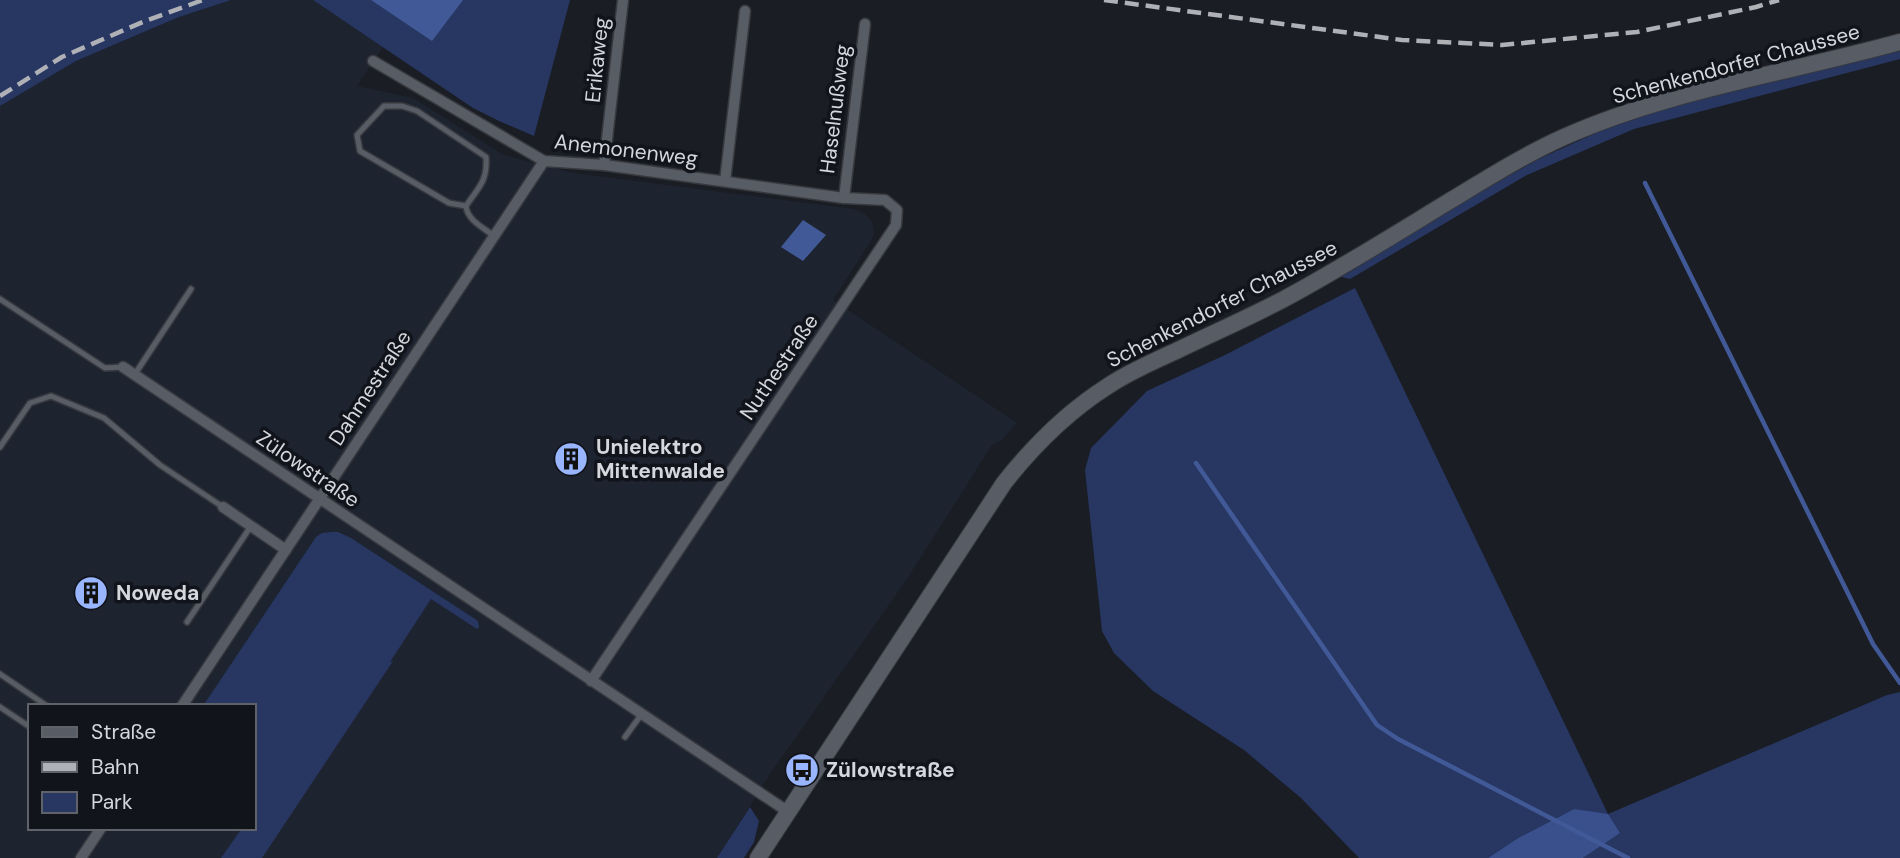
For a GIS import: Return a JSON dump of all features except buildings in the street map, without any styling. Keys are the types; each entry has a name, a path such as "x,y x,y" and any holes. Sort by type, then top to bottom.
{"main road":[{"name":"Schenkendorfer Chaussee","path":"758,858 1004,483 1027,453 1050,430 1101,391 1133,371 1247,318 1318,280 1481,182 1564,137 1646,107 1698,92 1900,42"}],"street":[{"name":"Erikaweg","path":"604,166 623,0"},
{"path":"724,181 745,11"},
{"name":"Haselnußweg","path":"844,198 865,24"},
{"name":"Anemonenweg","path":"373,61 544,160 844,198 885,200 897,210"},
{"name":"Dahmestraße","path":"183,704 544,160"},
{"name":"Nuthestraße","path":"591,681 896,225 897,210"},
{"name":"Zülowstraße","path":"123,367 787,811"},
{"path":"223,507 286,550"},
{"path":"81,858 100,830"}],"lane":[{"path":"466,206 449,204 360,151 357,135 384,106 402,106 417,111 486,158 487,171 466,206 466,212 494,236"},
{"path":"134,374 191,289"},
{"path":"0,299 105,368 123,367"},
{"path":"0,447 30,403 51,396 104,418 160,466 223,507"},
{"path":"187,622 251,526"},
{"path":"0,674 44,704"},
{"path":"0,707 28,726"},
{"path":"625,737 641,715"}],"shaded area":[{"path":"231,0 313,0 383,47 357,86 413,98 504,155 573,173 854,209 872,221 874,234 833,300 1017,423 1002,440 992,445 907,579 772,771 717,858 0,858 0,106 76,61 179,17"},
{"path":"371,0 463,0 432,41"},
{"path":"803,220 826,235 803,261 781,247"},
{"path":"1574,809 1608,814 1620,833 1583,858 1488,858 1518,838"}],"green space":[{"path":"0,0 231,0 179,17 76,61 0,106"},
{"path":"313,0 570,0 534,136 473,108"},
{"path":"1900,51 1900,59 1634,129 1527,175 1350,279 1341,277 1485,189 1537,160 1598,132 1676,105"},
{"path":"1355,288 1608,814 1887,695 1900,692 1900,858 1583,858 1620,832 1574,809 1518,838 1488,858 1359,858 1301,798 1244,750 1153,691 1114,653 1102,631 1085,470 1091,448 1147,391 1225,355"},
{"path":"338,532 351,538 478,621 479,627 477,629 431,599 262,858 221,858 241,830 256,830 256,704 204,704 316,537 322,533"},
{"path":"750,807 759,821 754,842 744,858 717,858"}],"waterway":[{"path":"1645,183 1873,644 1900,683"},
{"path":"1196,463 1377,725 1398,739 1628,858"}],"railway":[{"path":"0,96 62,57 145,21 203,0"},
{"path":"1104,0 1402,40 1502,45 1637,32 1779,0"}],"place":[{"name":"Unielektro Mittenwalde","path":"571,459"},
{"name":"Noweda","path":"91,593"},
{"name":"Zülowstraße","path":"802,770"}]}
